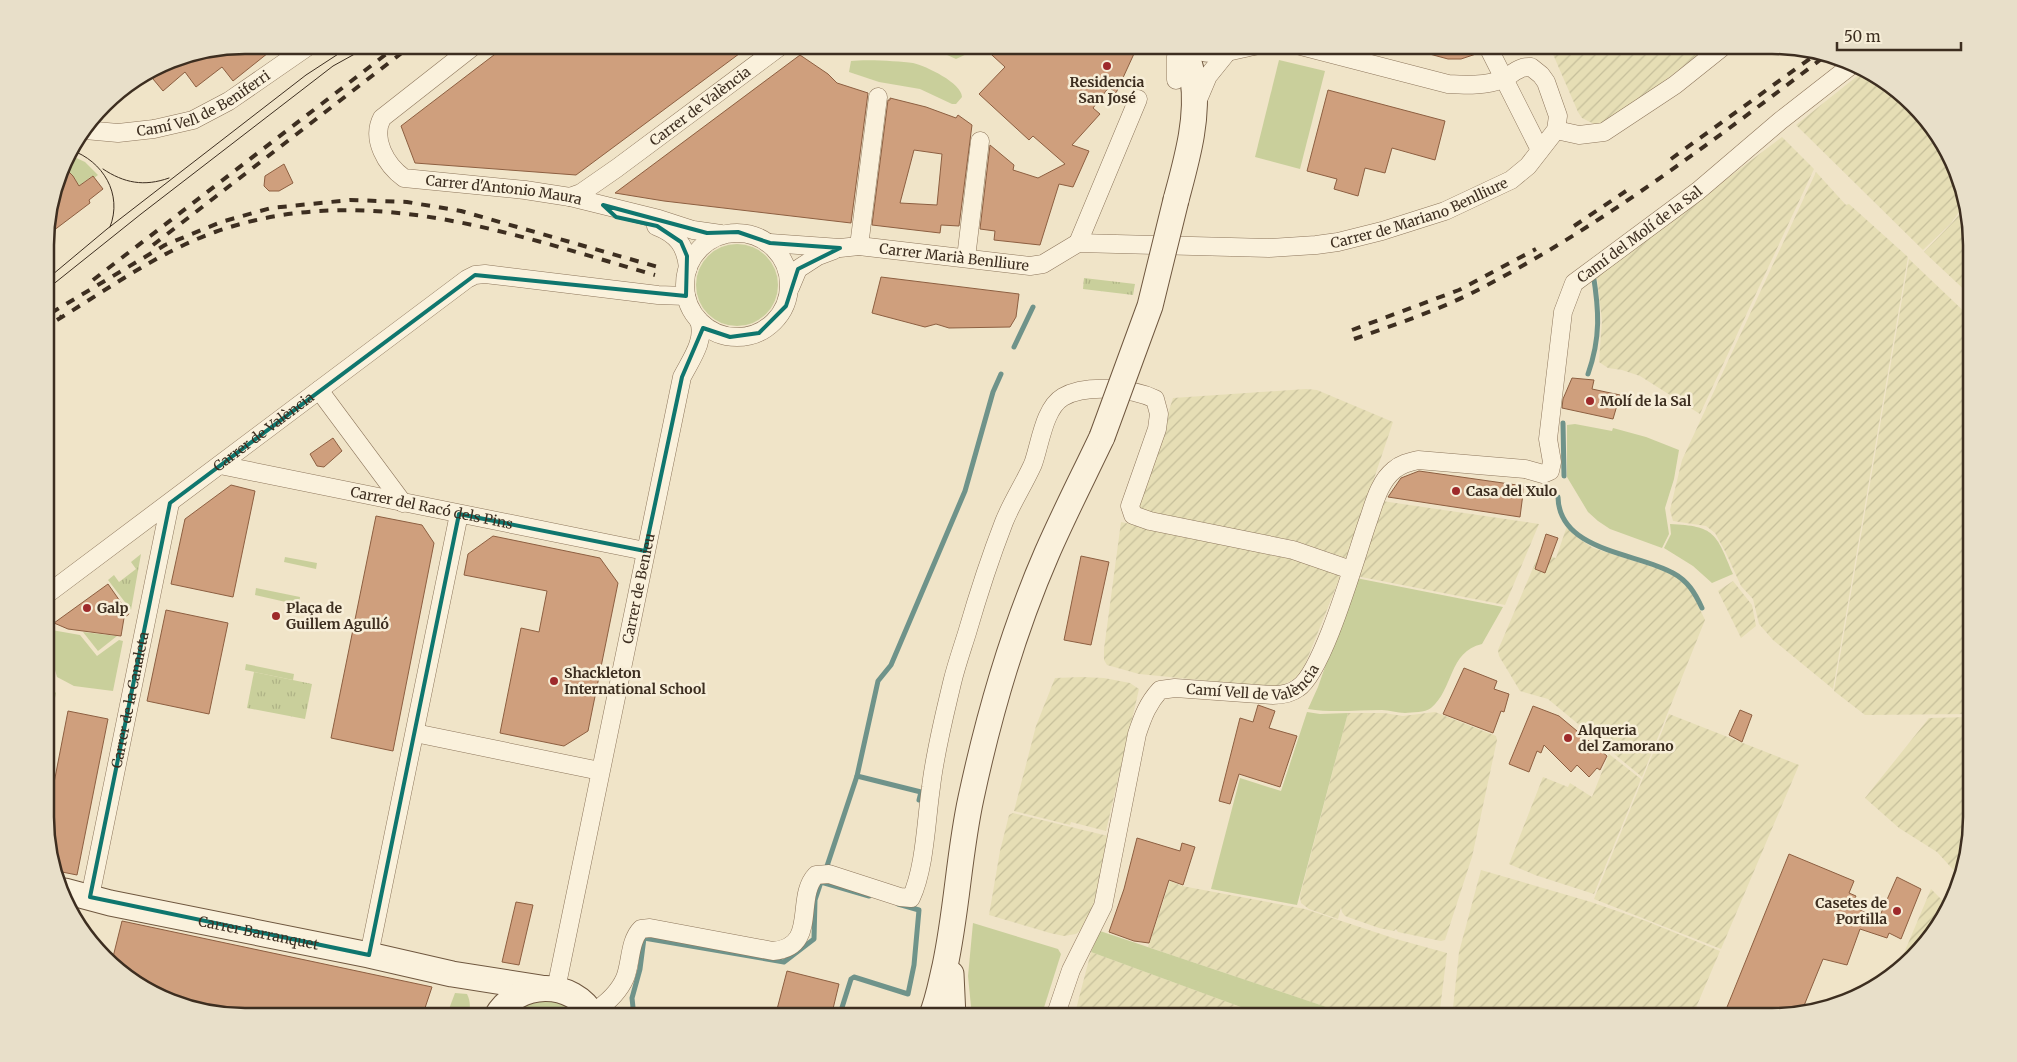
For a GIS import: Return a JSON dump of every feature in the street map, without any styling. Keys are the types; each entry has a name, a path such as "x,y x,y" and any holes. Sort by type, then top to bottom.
{"street":[{"name":"Camí Vell de Beniferri","path":"91,131 118,133 154,129 193,120 229,101 297,54"},
{"name":"Carrer d'Antonio Maura","path":"464,54 382,118 378,126 378,139 389,164 404,178 507,188 570,197 659,219 693,230 721,234"},
{"name":"Carrer de València","path":"570,197 580,193 617,168 770,54"},
{"path":"1169,54 1176,80 1181,118 1180,168 1176,200"},
{"path":"1176,80 1176,57 1178,54"},
{"path":"1186,54 1193,80 1192,134"},
{"path":"934,1008 951,936 962,847 971,800 1002,676 1031,592 1102,437 1150,306 1192,134 1197,101 1208,76 1226,54"},
{"path":"1329,54 1448,84 1491,83 1524,66 1531,67 1537,70 1546,82 1558,116 1556,130 1579,135 1604,132 1675,85 1714,54"},
{"path":"1490,54 1540,150"},
{"name":"Camí del Molí de la Sal","path":"1550,472 1552,462 1548,439 1563,312 1574,283 1698,190 1780,121 1847,69"},
{"path":"860,246 878,97"},
{"path":"1071,247 1138,99"},
{"name":"Carrer de Mariano Benlliure","path":"1071,247 1269,248 1338,242 1412,222 1478,197 1511,180 1522,171 1556,130"},
{"path":"966,258 980,141"},
{"name":"Carrer de València","path":"603,205 602,196 606,183 617,168"},
{"name":"Carrer d'Antonio Maura","path":"603,205 608,213 616,217 657,226 670,232 681,242 688,268"},
{"path":"738,232 755,234 770,243 781,255 788,271 790,288 786,306 770,326 747,336 730,337 713,331 699,321 691,309 686,296 685,282 688,268 695,253 706,242 721,234 738,232"},
{"name":"Carrer Marià Benlliure","path":"770,243 840,248 860,246 1030,266 1043,264 1071,247"},
{"name":"Carrer Marià Benlliure","path":"790,288 798,269 818,256 840,248"},
{"name":"Carrer de València","path":"54,589 467,279 475,275 485,274 658,295 686,296"},
{"name":"Carrer de Benieu","path":"549,988 600,771 682,377 700,336 701,326 699,321"},
{"name":"Carrer de Benieu","path":"687,366 698,352 712,343 730,337"},
{"path":"601,1008 619,988 624,978 635,936 640,929 650,928 773,951 790,947 799,938 809,886 816,874 829,874 900,897 911,898 918,882 931,784 952,682 983,579 1005,520 1024,485 1034,461 1042,431 1052,409 1062,397 1081,390 1102,388 1146,395 1155,399 1159,414 1157,429 1130,506 1133,515 1150,521 1293,550 1351,570"},
{"path":"320,390 403,503"},
{"name":"Camí Vell de València","path":"1058,1008 1071,970 1103,906 1137,734 1144,712 1160,690 1175,688 1273,696 1286,694 1299,688 1308,678 1322,653 1383,483 1392,472 1404,464 1418,460 1525,469 1543,474 1550,472"},
{"name":"Carrer del Racó dels Pins","path":"220,465 645,551"},
{"name":"Carrer de la Canaleta","path":"90,897 170,503"},
{"path":"369,955 459,514"},
{"path":"415,733 600,771"},
{"name":"Carrer Barranquet","path":"69,892 110,904 369,955 452,974 549,988 576,998 586,1008"},
{"path":"951,936 953,1008"},
{"path":"452,974 482,995 489,1008"},
{"path":"502,1008 512,998 526,991 549,988"}],"highlighted area":[{"path":"603,205 707,233 738,232 770,243 840,248 798,269 786,306 759,333 730,337 703,328 682,377 645,551 459,514 369,955 90,897 170,503 475,275 686,296 687,256 681,242 657,226 616,217"}],"shaded area":[{"path":"1553,54 1699,54 1637,102 1607,122 1596,125 1582,118"},
{"path":"1859,74 1889,93 1924,128 1944,160 1960,210 1951,223 1923,250 1796,125"},
{"path":"1782,137 1814,169 1700,414 1640,376 1608,368 1599,362 1602,321 1597,277"},
{"path":"1816,172 1846,205 1849,204 1908,257 1833,689 1773,640 1759,624 1753,599 1741,586 1715,533 1706,526 1673,521 1670,510 1682,460"},
{"path":"1961,212 1963,232 1963,289 1924,252"},
{"path":"1909,259 1963,310 1963,714 1865,715 1834,691"},
{"path":"1306,389 1317,390 1393,422 1346,558 1292,540 1146,516 1138,507 1173,398"},
{"path":"1382,501 1539,524 1505,605 1356,576"},
{"path":"1121,522 1227,545 1288,555 1330,568 1340,577 1304,667 1296,678 1285,684 1273,687 1139,674 1107,665 1104,660 1104,649"},
{"path":"1567,526 1578,538 1593,548 1672,573 1691,590 1705,620 1642,777 1548,699 1520,691 1499,656 1498,650 1539,554 1556,558"},
{"path":"1733,581 1752,605 1756,626 1741,638 1718,591"},
{"path":"1055,678 1104,678 1130,683 1139,689 1106,831 1071,822 1070,825 1014,811 1036,726"},
{"path":"1435,712 1496,736 1497,740 1472,857 1445,940 1441,941 1398,932 1396,929 1394,931 1379,928 1345,916 1341,907 1338,919 1309,909 1301,903 1300,896 1348,713 1384,713 1403,716"},
{"path":"1669,714 1799,765 1721,949 1594,899"},
{"path":"1963,717 1963,830 1960,855 1955,872 1937,852 1899,828 1865,798 1929,718"},
{"path":"1609,754 1641,779 1594,894 1535,875 1509,864 1543,777 1568,787 1570,783 1592,797"},
{"path":"1013,813 1108,836 1096,907 1083,928 1076,934 1064,936 1050,933 989,915 1000,851 1009,815"},
{"path":"1481,870 1591,902 1646,921 1720,951 1696,1008 1453,1008 1459,952"},
{"path":"1170,881 1182,886 1305,909 1396,939 1447,953 1440,1008 1329,1008 1148,947"},
{"path":"1931,889 1944,902 1924,934 1903,956"},
{"path":"1091,952 1243,1008 1076,1008"}],"green space":[{"path":"945,54 967,54 956,59"},
{"path":"1279,60 1325,71 1300,169 1255,157"},
{"path":"851,61 913,63 934,71 950,81 956,86 962,97 956,104 952,104 920,89 879,82 849,72"},
{"path":"75,157 85,162 98,175 94,178 92,176 79,186 76,180 68,173"},
{"path":"737,244 753,248 766,256 774,269 778,285 774,301 766,314 753,322 737,326 721,322 708,314 700,301 696,285 700,269 708,256 721,248"},
{"path":"1084,278 1135,284 1133,295 1083,289"},
{"path":"1575,424 1612,431 1613,428 1646,437 1679,450 1674,479 1665,508 1669,534 1662,548 1610,529 1588,512 1567,477 1567,425"},
{"path":"1670,524 1696,527 1712,534 1722,549 1733,574 1712,583 1693,566 1664,548 1671,534"},
{"path":"141,554 131,610 108,580 114,575 119,582 136,569 131,562"},
{"path":"285,557 317,563 316,569 284,562"},
{"path":"1356,578 1503,607 1482,644 1471,648 1463,655 1457,663 1444,691 1428,710 1405,713 1382,710 1335,711 1308,709 1318,687"},
{"path":"256,588 300,597 299,605 255,595"},
{"path":"54,630 80,635 97,656 119,640 123,641 113,691 74,686 57,677 54,666"},
{"path":"83,632 117,636 98,651"},
{"path":"246,664 294,674 293,680 245,670"},
{"path":"254,672 312,684 305,719 247,708"},
{"path":"1307,712 1320,714 1348,713 1297,905 1211,889 1240,778 1281,791"},
{"path":"973,923 1058,949 1061,954 1044,1008 971,1008 968,976"},
{"path":"1100,931 1329,1008 1243,1008 1091,952"},
{"path":"455,993 467,994 470,1008 449,1008"},
{"path":"532,999 563,1001 570,1008 520,1008"}],"building":[{"path":"267,54 233,81 222,67 196,87 185,72 163,91 152,78 183,64 220,55"},
{"path":"495,54 739,54 576,175 415,163 401,126"},
{"path":"991,54 1134,54 1116,93 1109,87 1093,108 1100,114 1072,145 1089,151 1073,187 1059,184 1040,245 994,240 995,231 980,229 990,145 1014,165 1013,170 1038,178 1065,164 1033,136 1029,140 979,94 1005,67"},
{"path":"1430,54 1476,54 1461,59 1448,59"},
{"path":"800,55 828,74 837,83 868,93 851,223 664,201 615,193"},
{"path":"1328,90 1445,121 1435,160 1392,148 1385,173 1365,168 1358,196 1334,189 1337,179 1307,171"},
{"path":"890,98 926,107 956,118 958,115 972,125 959,226 941,225 940,233 872,225 888,100","holes":["914,150 942,154 937,205 900,203"]},
{"path":"284,164 293,183 279,191 269,191 264,186 265,176"},
{"path":"68,172 79,186 93,176 103,189 89,200 90,203 54,230 57,207"},
{"path":"881,277 1019,294 1016,317 1010,327 949,328 936,324 925,327 872,313"},
{"name":"Molí de la Sal","path":"1572,378 1594,380 1592,389 1620,395 1613,419 1562,408 1563,399"},
{"path":"333,438 342,451 324,467 317,466 310,454"},
{"name":"Casa del Xulo","path":"1419,471 1524,486 1520,517 1388,497 1401,478"},
{"path":"231,485 255,491 233,597 171,584 185,519"},
{"path":"376,516 422,525 434,543 393,751 331,738"},
{"path":"1546,534 1558,538 1545,573 1535,569"},
{"name":"Shackleton International School","path":"493,536 600,558 618,583 588,731 564,746 500,733 521,628 539,632 547,591 464,575 468,554"},
{"path":"1081,556 1109,562 1091,645 1064,640"},
{"path":"108,584 129,614 124,618 121,636 68,629 54,623"},
{"path":"166,610 228,623 209,714 147,701"},
{"path":"1464,668 1497,681 1494,689 1509,694 1504,712 1501,711 1493,733 1443,714"},
{"path":"1258,705 1275,711 1269,728 1297,736 1280,787 1239,774 1230,804 1219,801 1240,718 1253,722"},
{"name":"Alqueria del Zamorano","path":"1533,706 1559,716 1607,756 1600,770 1597,768 1589,777 1577,765 1571,772 1544,745 1541,753 1537,751 1529,772 1509,764"},
{"path":"1740,710 1752,715 1742,742 1729,735"},
{"path":"68,711 108,719 77,875 62,872 57,855 54,830 54,783"},
{"path":"1137,838 1180,851 1182,843 1195,847 1183,885 1169,880 1149,943 1134,941 1109,932 1124,889"},
{"path":"1789,854 1854,881 1849,893 1856,896 1852,905 1878,920 1897,877 1921,889 1901,939 1889,933 1887,938 1860,929 1847,965 1823,959 1804,1006 1785,1008 1727,1008"},
{"path":"516,902 533,905 519,965 502,962"},
{"path":"122,921 432,987 425,1008 220,1007 195,1002 160,989 128,969 113,955"},
{"path":"787,971 839,984 833,1008 777,1008"}],"waterway":[{"path":"1588,374 1595,348 1598,324 1593,273"},
{"path":"1014,347 1033,307"},
{"path":"832,868 827,866 857,776 878,681 891,665 965,491 993,392 1001,374"},
{"path":"1563,423 1564,476"},
{"path":"1558,497 1562,515 1572,529 1586,540 1673,573 1690,588 1702,608"},
{"path":"857,776 921,792 919,800"},
{"path":"633,1008 632,998 640,969 644,938 784,962 814,939 815,900 821,882 869,896"},
{"path":"842,1008 851,979 854,977 908,994 914,965 919,910 898,904"}],"tram line":[{"path":"54,273 107,229 306,75 338,54"},
{"path":"54,284 333,66 355,54"},
{"path":"77,153 101,170 112,191 114,203 110,227"},
{"path":"103,169 119,178 134,182 143,183 169,178"}],"railway":[{"path":"93,280 386,54"},
{"path":"153,245 400,54"},
{"path":"1671,159 1812,57"},
{"path":"1354,339 1460,299 1566,240 1654,182 1820,60"},
{"path":"1574,226 1626,191"},
{"path":"54,311 165,245 221,222 271,208 350,200 407,202 461,211 658,267"},
{"path":"57,320 154,260 194,240 215,232 271,217 327,211 382,212 437,218 492,229 655,275"},
{"path":"1352,330 1459,290 1536,249"},
{"path":"54,322 62,316"}],"place":[{"name":"Residencia San José","path":"1107,66"},
{"name":"Molí de la Sal","path":"1590,401"},
{"name":"Casa del Xulo","path":"1456,491"},
{"name":"Galp","path":"87,608"},
{"name":"Plaça de Guillem Agulló","path":"276,616"},
{"name":"Shackleton International School","path":"554,681"},
{"name":"Alqueria del Zamorano","path":"1568,738"},
{"name":"Casetes de Portilla","path":"1897,911"}]}
